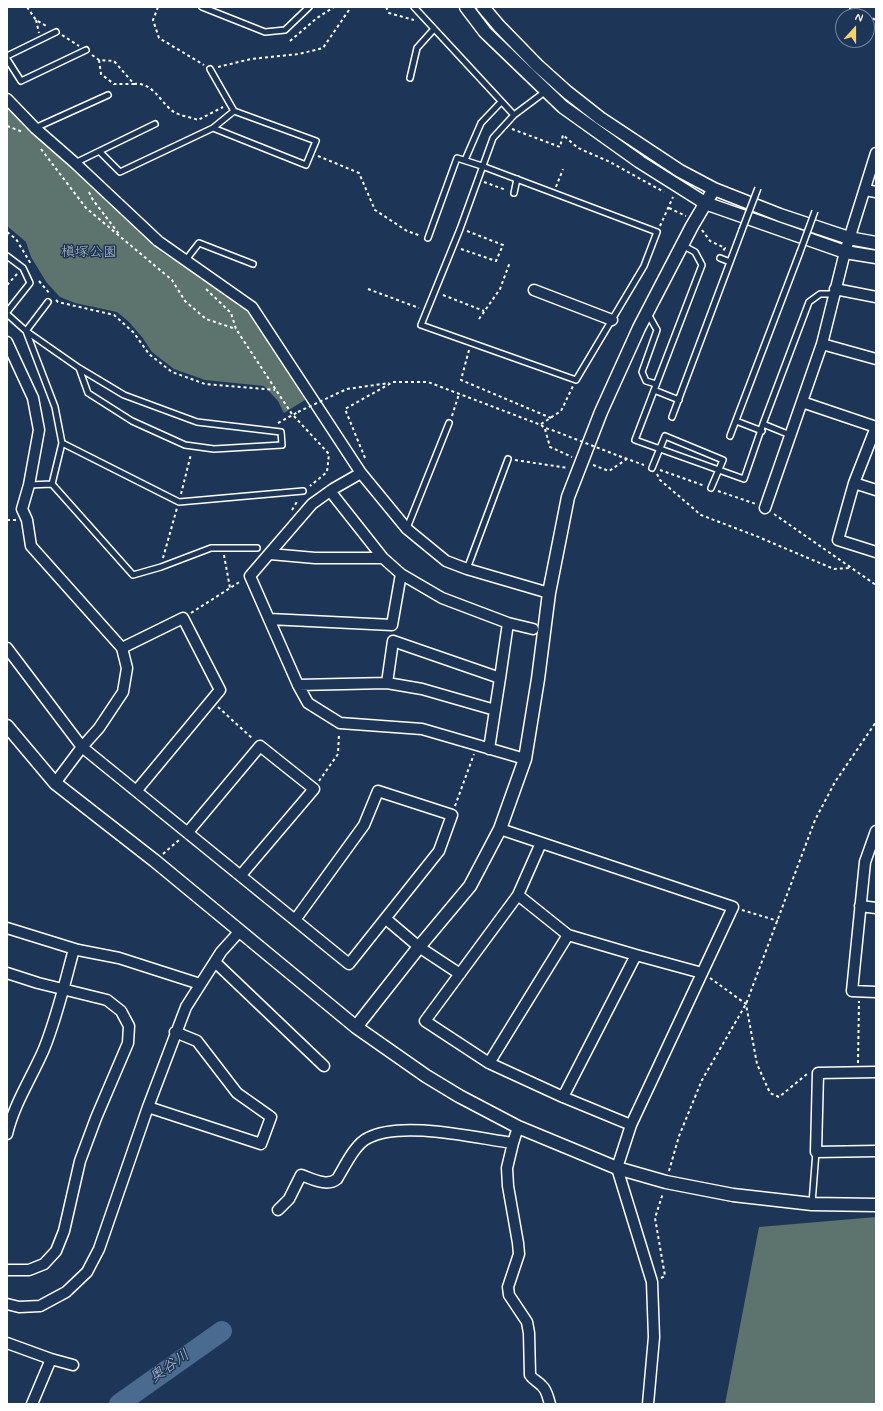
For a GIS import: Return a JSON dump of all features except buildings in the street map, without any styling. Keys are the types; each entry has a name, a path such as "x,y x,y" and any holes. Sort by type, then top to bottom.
{"street":[{"path":"466,7 485,32 563,107 640,162 705,203 845,252 876,257"},
{"path":"483,7 499,26 537,65 600,118 680,171 714,189 780,215 849,238 876,243"},
{"path":"7,99 35,128 76,163 158,241 252,307 361,473 407,529 446,561 467,569 549,593"},
{"path":"765,508 822,344 845,252 876,153"},
{"path":"356,1027 470,886 500,829 525,759 538,679 549,593 568,498 601,412 647,313 682,245 714,189"},
{"path":"865,190 876,192"},
{"path":"534,290 612,320"},
{"path":"835,292 876,298"},
{"path":"7,342 33,398 39,430 29,485 22,509 27,520 31,546 122,648 127,668 123,692 99,728 82,747 55,783"},
{"path":"822,344 876,359"},
{"path":"802,402 876,427 854,483 838,540 876,552"},
{"path":"361,473 312,504 250,576 298,685 308,703 340,723 422,729 525,759"},
{"path":"854,483 876,490"},
{"path":"330,492 383,558 401,574 442,598 508,623 533,629"},
{"path":"270,554 315,558 383,558"},
{"path":"387,683 393,641 392,625 401,574"},
{"path":"122,648 183,618 220,690 137,790"},
{"path":"269,619 392,625"},
{"path":"489,749 508,623"},
{"path":"393,641 500,678"},
{"path":"7,648 82,747 137,790 241,875 295,920 349,964 439,851 452,815 378,791 364,825 295,920"},
{"path":"298,685 387,683 422,689 495,710"},
{"path":"7,726 55,783 155,861 239,932 356,1027 426,1076 459,1096 518,1127 617,1168 674,1184 733,1195 812,1204 876,1205"},
{"path":"188,832 260,746 314,789 241,875"},
{"path":"500,829 733,907 631,1125 617,1168 652,1282 654,1337 648,1404"},
{"path":"876,831 865,862 852,991 876,992"},
{"path":"541,843 518,895 425,1021 489,1063 631,1125"},
{"path":"518,895 568,935 702,973"},
{"path":"860,906 876,908"},
{"path":"386,919 419,948 460,974"},
{"path":"7,928 74,949 119,958 200,984"},
{"path":"7,1304 20,1307 40,1306 66,1292 87,1272 100,1249 148,1107 175,1032 186,1007 221,952 239,932"},
{"path":"489,1063 568,935"},
{"path":"7,1134 21,1096 44,1049 53,1025 74,949"},
{"path":"563,1096 636,955"},
{"path":"215,962 324,1066"},
{"path":"7,973 63,990 107,1000 121,1011 129,1026 128,1043 96,1118 80,1161 64,1231 56,1251 44,1264 29,1270 7,1270"},
{"path":"148,1107 261,1144 271,1117 237,1093 197,1041 175,1032"},
{"path":"876,1072 818,1073 816,1152 876,1151"},
{"path":"518,1127 512,1143 507,1174 519,1254 508,1287 509,1295 527,1322 529,1333 530,1375 543,1386 550,1404"},
{"path":"278,1210 289,1199 301,1175 326,1183 333,1182 359,1144 368,1138 382,1133 422,1130 512,1143"},
{"path":"7,1343 51,1359 73,1365"},
{"path":"32,1404 51,1359"}],"lane":[{"path":"202,7 265,32 286,30 309,7"},
{"path":"414,7 432,31 514,115"},
{"path":"410,78 417,48 432,31"},
{"path":"56,32 7,58 21,81 86,50"},
{"path":"210,69 234,111 316,141 306,165 213,128"},
{"path":"428,238 457,158 482,166 657,232 644,266 576,380 421,325 460,229 482,166 493,138 514,115 546,90"},
{"path":"35,128 108,95"},
{"path":"465,160 481,123 501,102"},
{"path":"100,152 120,172 213,128 234,111"},
{"path":"76,163 155,124"},
{"path":"514,193 517,179"},
{"path":"672,417 758,188"},
{"path":"730,436 815,212"},
{"path":"185,260 199,243 253,264"},
{"path":"682,245 694,252 702,265 635,440 744,479 809,302 820,294 835,292"},
{"path":"7,256 23,268 30,283 7,313 26,331 79,368 124,395 197,422 281,432 282,445 214,449 185,445 132,421 88,393 79,368"},
{"path":"720,258 730,262"},
{"path":"26,331 48,302"},
{"path":"647,313 657,330 642,372 646,381 656,384"},
{"path":"26,331 55,407 62,443 52,484"},
{"path":"654,390 679,400"},
{"path":"736,420 762,431"},
{"path":"407,529 449,424"},
{"path":"763,424 790,435"},
{"path":"652,468 664,436 723,460 711,488"},
{"path":"62,443 179,502 303,491"},
{"path":"467,569 508,460"},
{"path":"29,485 52,484"},
{"path":"52,484 133,575 161,567 211,548 257,548"},
{"path":"812,1204 816,1152"}],"path":[{"path":"27,7 36,20 41,40"},
{"path":"158,7 153,20 159,38 210,69 251,58 299,54 323,48 351,7"},
{"path":"290,41 317,18 334,7"},
{"path":"386,7 389,13 412,18 432,31"},
{"path":"36,20 86,50 99,60 114,61 134,84"},
{"path":"99,60 101,74 114,84 139,83 148,86 174,112 198,120 230,104"},
{"path":"7,126 25,133"},
{"path":"505,126 560,147 563,135 578,148 610,162 673,197 657,232"},
{"path":"40,147 86,208 172,280 185,301 206,319 236,328"},
{"path":"312,153 359,173 374,210 407,231 428,238"},
{"path":"554,193 563,169"},
{"path":"478,179 514,193"},
{"path":"87,188 93,200 122,238"},
{"path":"669,208 696,220 710,241 725,248 720,258"},
{"path":"453,246 496,261 503,245 460,229"},
{"path":"7,232 16,239 29,258 34,270"},
{"path":"479,318 500,289 510,262"},
{"path":"36,276 58,302 114,316 134,333 149,354 172,372 205,384 276,390"},
{"path":"368,289 426,311"},
{"path":"443,295 484,311"},
{"path":"472,342 461,380 551,418"},
{"path":"541,425 561,411 576,380"},
{"path":"266,430 298,412 347,389 392,382 428,382 541,425 544,428 550,447 580,466"},
{"path":"366,461 345,409 392,382"},
{"path":"449,424 460,394"},
{"path":"544,428 652,468"},
{"path":"508,460 580,466 609,471 627,459"},
{"path":"850,568 834,568 702,515 660,480 655,469 765,508 876,585"},
{"path":"222,548 230,588"},
{"path":"211,701 260,746"},
{"path":"668,1172 679,1136 702,1080 746,1004 815,820 834,782 876,722"},
{"path":"314,789 338,754 340,723"},
{"path":"452,815 477,746"},
{"path":"155,861 188,832"},
{"path":"733,907 778,921"},
{"path":"702,973 746,1004 757,1064 770,1093 779,1097 806,1074 818,1073"},
{"path":"858,1072 859,992"},
{"path":"652,1282 665,1276 655,1218 663,1192"}],"green space":[{"name":"槇塚公園","path":"7,104 163,253 198,275 245,309 274,347 305,400 284,413 278,401 264,386 205,380 174,369 152,352 142,337 128,321 117,312 75,303 60,297 42,275 31,257 26,242 7,226"},
{"path":"876,1217 876,1404 725,1404 759,1227"}],"waterway":[{"name":"奥谷川","path":"119,1404 222,1331"}]}
